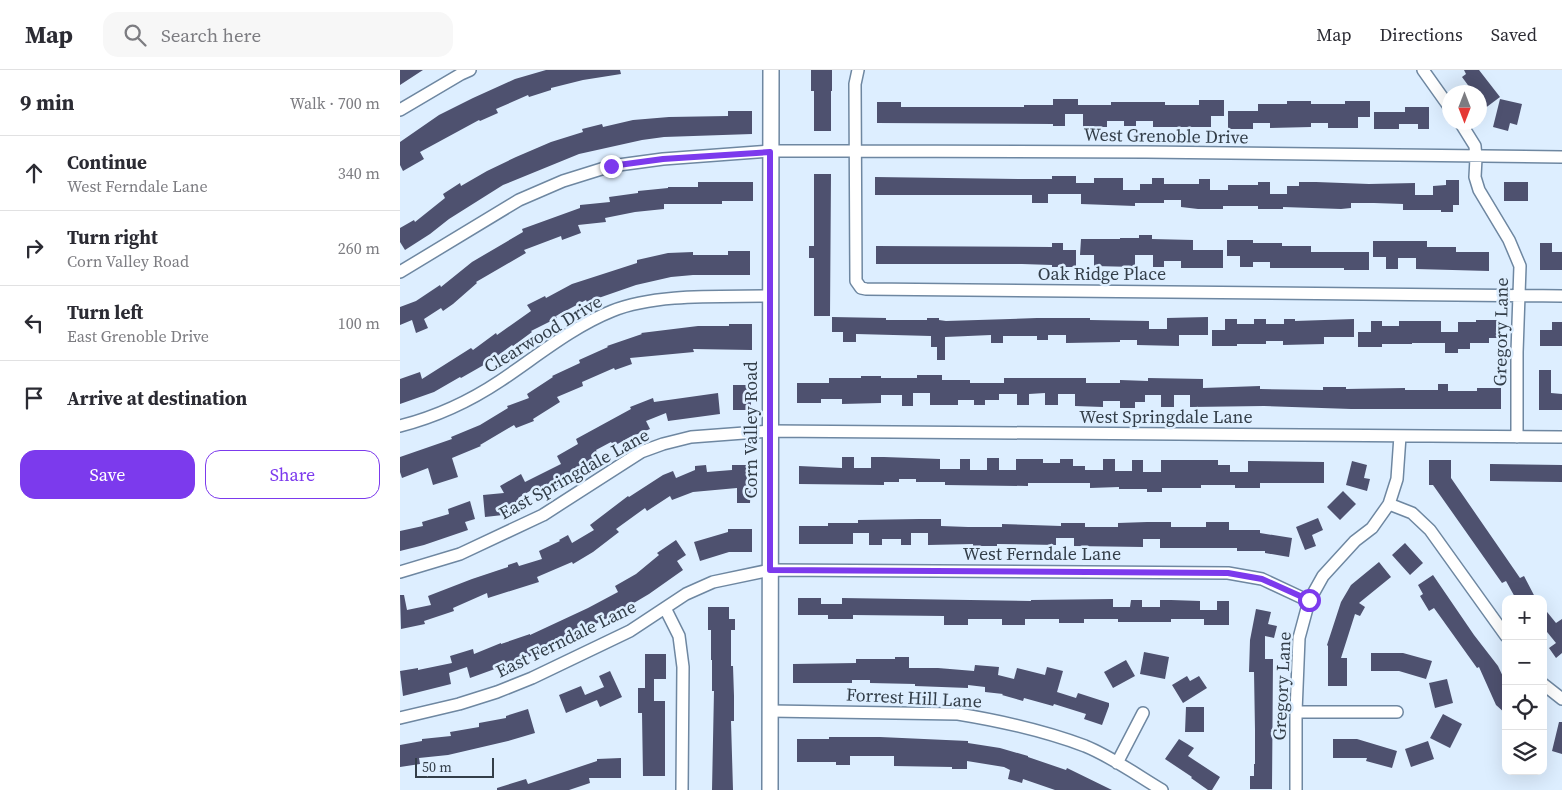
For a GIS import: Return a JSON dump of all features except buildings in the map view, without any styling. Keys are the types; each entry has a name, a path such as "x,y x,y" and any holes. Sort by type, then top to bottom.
{"main road":[{"name":"Corn Valley Road","path":"770,790 771,70"}],"street":[{"path":"400,110 470,70"},
{"name":"Oak Ridge Place","path":"858,70 855,84 856,281 861,288 1562,296"},
{"path":"1422,70 1442,97"},
{"name":"Gregory Lane","path":"1465,130 1475,146 1475,177 1479,190 1509,240 1520,266 1517,437"},
{"name":"West Grenoble Drive","path":"400,272 519,200 571,178 611,166 663,159 770,152 855,151 1136,152 1562,158"},
{"name":"Clearwood Drive","path":"400,426 417,422 452,408 498,383 572,332 613,310 657,300 770,296"},
{"name":"West Springdale Lane","path":"770,431 1562,438"},
{"name":"East Springdale Lane","path":"400,572 460,554 543,515 641,452 663,444 691,438 770,431"},
{"name":"Gregory Lane","path":"1296,790 1296,712 1299,638 1309,600 1334,562 1355,540 1372,528 1389,504 1397,479 1400,436"},
{"path":"1389,504 1412,513 1430,530 1502,630"},
{"name":"West Ferndale Lane","path":"770,570 1228,573 1262,579 1309,600"},
{"name":"East Ferndale Lane","path":"400,718 459,704 532,678 630,631 686,594 713,582 770,570"},
{"path":"666,608 679,636 683,667 682,790"},
{"path":"1544,685 1562,698"},
{"name":"Forrest Hill Lane","path":"770,711 958,714 977,717 1036,731 1086,747 1162,790"},
{"path":"1296,712 1397,712"},
{"path":"1117,764 1143,713"}],"route":[{"path":"611,166 663,159 770,152 770,570 1228,573 1262,579 1309,600"}]}
